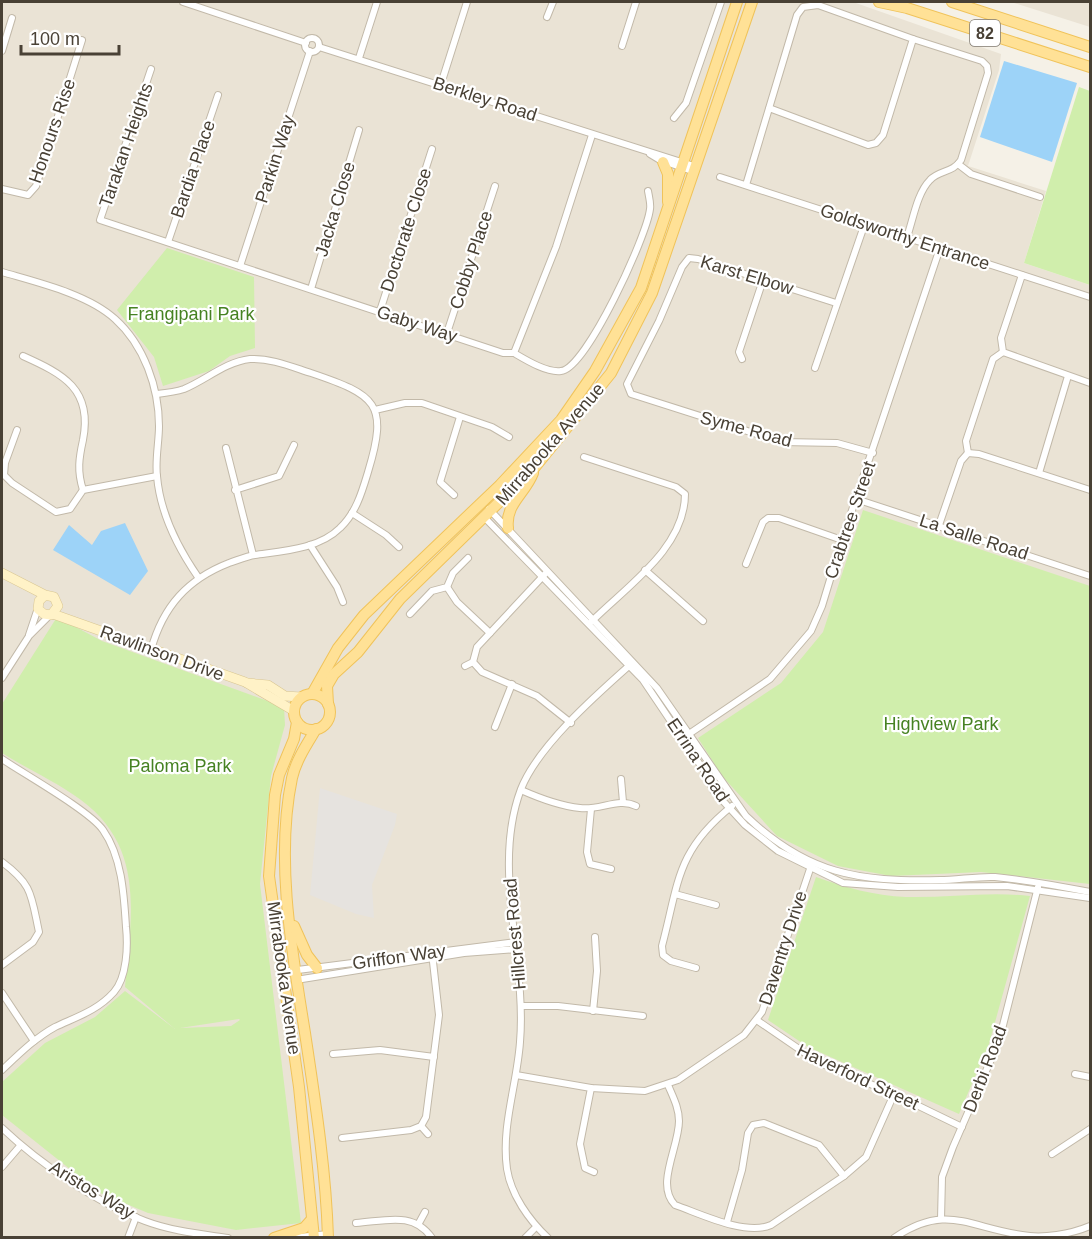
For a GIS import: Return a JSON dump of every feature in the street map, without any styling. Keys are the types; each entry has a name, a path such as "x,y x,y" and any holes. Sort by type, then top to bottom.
{"main road":[{"name":"Mirrabooka Avenue","path":"314,1236 299,1087 270,876 270,850 279,775 294,739 295,716 338,648 364,615 479,506 561,420 595,371 641,288 666,220 737,2"},
{"name":"Mirrabooka Avenue","path":"328,1236 313,1085 295,975 285,876 292,777 316,729 327,720 327,686 334,674 358,652 400,599 535,467 611,373 652,293 752,2"},
{"name":"82","path":"879,2 907,8 1090,67"},
{"name":"82","path":"952,2 1090,47"},
{"path":"663,162 668,174 666,220"},
{"path":"508,528 507,519 512,505 529,484 535,467"},
{"path":"307,695 321,697 328,704"},
{"path":"295,716 305,729 316,729"},
{"path":"288,909 298,939 318,968"},
{"path":"274,1238 304,1228 312,1218"}],"street":[{"path":"183,2 306,43 310,51 316,51 319,46"},
{"path":"359,58 377,2"},
{"path":"441,84 467,2"},
{"path":"548,17 553,2"},
{"path":"622,46 636,2"},
{"path":"674,118 686,103 721,2"},
{"path":"746,185 797,15 806,6 818,5 982,61 987,66 987,77 958,164 933,177 926,185 907,237"},
{"path":"2,51 12,18"},
{"name":"Berkley Road","path":"306,43 314,38 319,46 441,84 696,170"},
{"path":"769,108 810,122 843,137 868,145 876,143 883,135 914,39"},
{"name":"Honours Rise","path":"2,189 28,195 36,186 82,40"},
{"name":"Parkin Way","path":"240,266 310,51"},
{"name":"Tarakan Heights","path":"100,220 151,69"},
{"name":"Bardia Place","path":"168,242 218,95"},
{"name":"Jacka Close","path":"311,289 359,130"},
{"path":"514,353 556,247 592,135"},
{"name":"Doctorate Close","path":"380,311 432,149"},
{"name":"Berkley Road","path":"650,154 663,162 684,165"},
{"path":"958,164 971,174 1040,198"},
{"name":"Goldsworthy Entrance","path":"720,177 1090,297"},
{"name":"Cobby Place","path":"447,333 495,186"},
{"name":"Gaby Way","path":"100,220 502,353 514,353 528,361 560,372 572,367 612,305 630,268 650,210 648,191"},
{"path":"815,368 865,224"},
{"name":"Crabtree Street","path":"685,736 770,679 800,647 822,606 940,248"},
{"name":"Karst Elbow","path":"627,384 659,321 682,267 689,258 836,303"},
{"path":"2,272 70,293 114,318 146,362 157,394 157,476 165,509 178,546 198,577"},
{"path":"1003,352 1001,338 1022,274"},
{"path":"742,359 739,352 763,280"},
{"path":"1003,352 1090,383"},
{"path":"968,453 966,441 993,359 1003,352"},
{"path":"23,356 57,373 70,383 80,396 85,419 78,466 83,490"},
{"path":"151,650 167,611 198,577 253,555 310,545 340,529 360,502 377,443 379,425 375,410 368,398 352,387 275,362 260,360 233,364 184,389 157,394"},
{"path":"1039,472 1068,376"},
{"name":"Syme Road","path":"627,384 631,394 782,442 837,443 873,453"},
{"path":"375,410 405,403 422,403 492,427 509,436"},
{"path":"454,495 440,482 460,417"},
{"path":"17,430 4,470 7,479 56,512 70,509 83,490 157,476"},
{"path":"235,490 279,476 294,445"},
{"path":"225,448 253,555"},
{"path":"968,453 1039,472 1090,490"},
{"path":"939,525 961,461 968,453"},
{"path":"584,457 676,487 685,494 685,506 674,535 645,570 592,621"},
{"name":"La Salle Road","path":"856,499 1090,576"},
{"name":"Errina Road","path":"479,506 657,688 685,736 732,806 757,835 778,851 811,865 843,883 1038,887 1090,892"},
{"path":"351,513 386,535 399,547"},
{"name":"Errina Road","path":"488,515 508,528 546,573"},
{"path":"746,564 763,522 768,518 779,518 842,540"},
{"path":"310,545 338,587 343,602"},
{"path":"447,587 453,573 468,558"},
{"path":"645,570 703,621"},
{"name":"Rawlinson Drive","path":"2,573 45,595 54,597 58,604 79,622"},
{"path":"465,666 473,662 477,647 546,573"},
{"name":"Rawlinson Drive","path":"15,581 42,613 79,622 102,633 245,682 268,685 285,696 307,695"},
{"path":"447,587 457,602 490,633"},
{"path":"410,614 432,591 447,587"},
{"path":"29,636 38,606 45,595"},
{"path":"2,676 29,636 58,604"},
{"path":"473,662 482,672 537,696 570,723"},
{"name":"Hillcrest Road","path":"548,1238 536,1227 518,1201 507,1171 505,1139 516,1075 522,1006 509,864 512,825 521,790 544,750 632,663"},
{"name":"Rawlinson Drive","path":"245,682 295,716"},
{"path":"495,727 512,684"},
{"path":"2,759 102,828 112,848 123,888 128,953 115,991 92,1011 55,1028 34,1041 2,1070"},
{"path":"621,779 623,802"},
{"path":"521,790 557,803 591,809 623,802 636,806"},
{"path":"696,968 671,961 663,955 662,946 688,853 705,830 732,806"},
{"path":"591,809 586,852 590,864 611,869"},
{"path":"2,862 21,876 30,892 39,932 33,942 2,965"},
{"name":"Daventry Drive","path":"516,1075 591,1088 645,1091 668,1085 744,1035 758,1021 811,865"},
{"name":"Errina Road","path":"1038,887 1090,898"},
{"name":"Derbi Road","path":"941,1219 942,1177 999,1041 1038,887"},
{"path":"675,894 716,905"},
{"path":"593,1011 597,971 595,937"},
{"name":"Griffon Way","path":"295,975 318,968 517,945"},
{"path":"342,1138 411,1130 421,1126 426,1117 439,1015 433,955"},
{"name":"Griffon Way","path":"283,977 433,955"},
{"path":"2,993 34,1041"},
{"path":"522,1006 547,1006 643,1017"},
{"name":"Haverford Street","path":"758,1021 818,1062 894,1094 962,1127"},
{"path":"333,1054 380,1050 434,1057"},
{"path":"1075,1074 1090,1077"},
{"path":"668,1085 677,1105 679,1120 676,1147 665,1187 668,1198 675,1205 727,1222 746,1228 763,1229 844,1176 866,1157 894,1094"},
{"path":"591,1088 580,1144 585,1168 594,1172"},
{"path":"727,1222 742,1170 748,1133 753,1125 764,1123 819,1145 844,1176"},
{"path":"421,1126 428,1134"},
{"name":"Aristos Way","path":"2,1128 20,1146 96,1196 136,1217 207,1236 228,1238"},
{"path":"1052,1154 1090,1129"},
{"path":"2,1167 20,1146"},
{"path":"419,1223 425,1212"},
{"path":"128,1238 136,1217"},
{"path":"894,1238 918,1224 941,1219 953,1219 1023,1237 1049,1235 1090,1226"},
{"path":"356,1223 408,1220 419,1223 432,1238"},
{"path":"525,1238 536,1227"},
{"path":"291,1238 328,1236"}],"shaded area":[{"path":"2,2 853,2 1001,54 999,70 968,166 1046,191 1024,263 1090,285 1090,1237 2,1238"},
{"path":"1011,2 1090,2 1090,27"},
{"path":"320,788 397,814 372,885 374,918 356,914 310,895"}],"green space":[{"path":"1079,87 1090,91 1090,285 1024,263"},
{"name":"Frangipani Park","path":"167,248 254,277 255,348 230,356 209,371 163,386 154,357 117,310"},
{"name":"Highview Park","path":"863,510 1090,586 1090,884 981,872 891,876 838,866 777,836 722,776 698,738 781,683 823,632"},
{"name":"Paloma Park","path":"57,617 102,641 284,707 285,725 271,776 260,884 301,1223 236,1230 148,1213 100,1193 2,1115 2,1082 45,1043 95,1017 125,991 175,1029 125,987 130,935 130,885 125,862 116,840 102,819 81,800 2,753 2,704","holes":["240,1020 231,1026 180,1028"]},
{"path":"816,877 860,890 894,896 999,894 1030,896 989,1044 959,1114 808,1047 768,1020"}],"water":[{"path":"1004,61 1077,83 1052,162 980,137"},
{"path":"125,523 148,571 130,595 53,550 69,525 92,545 101,531"}]}
